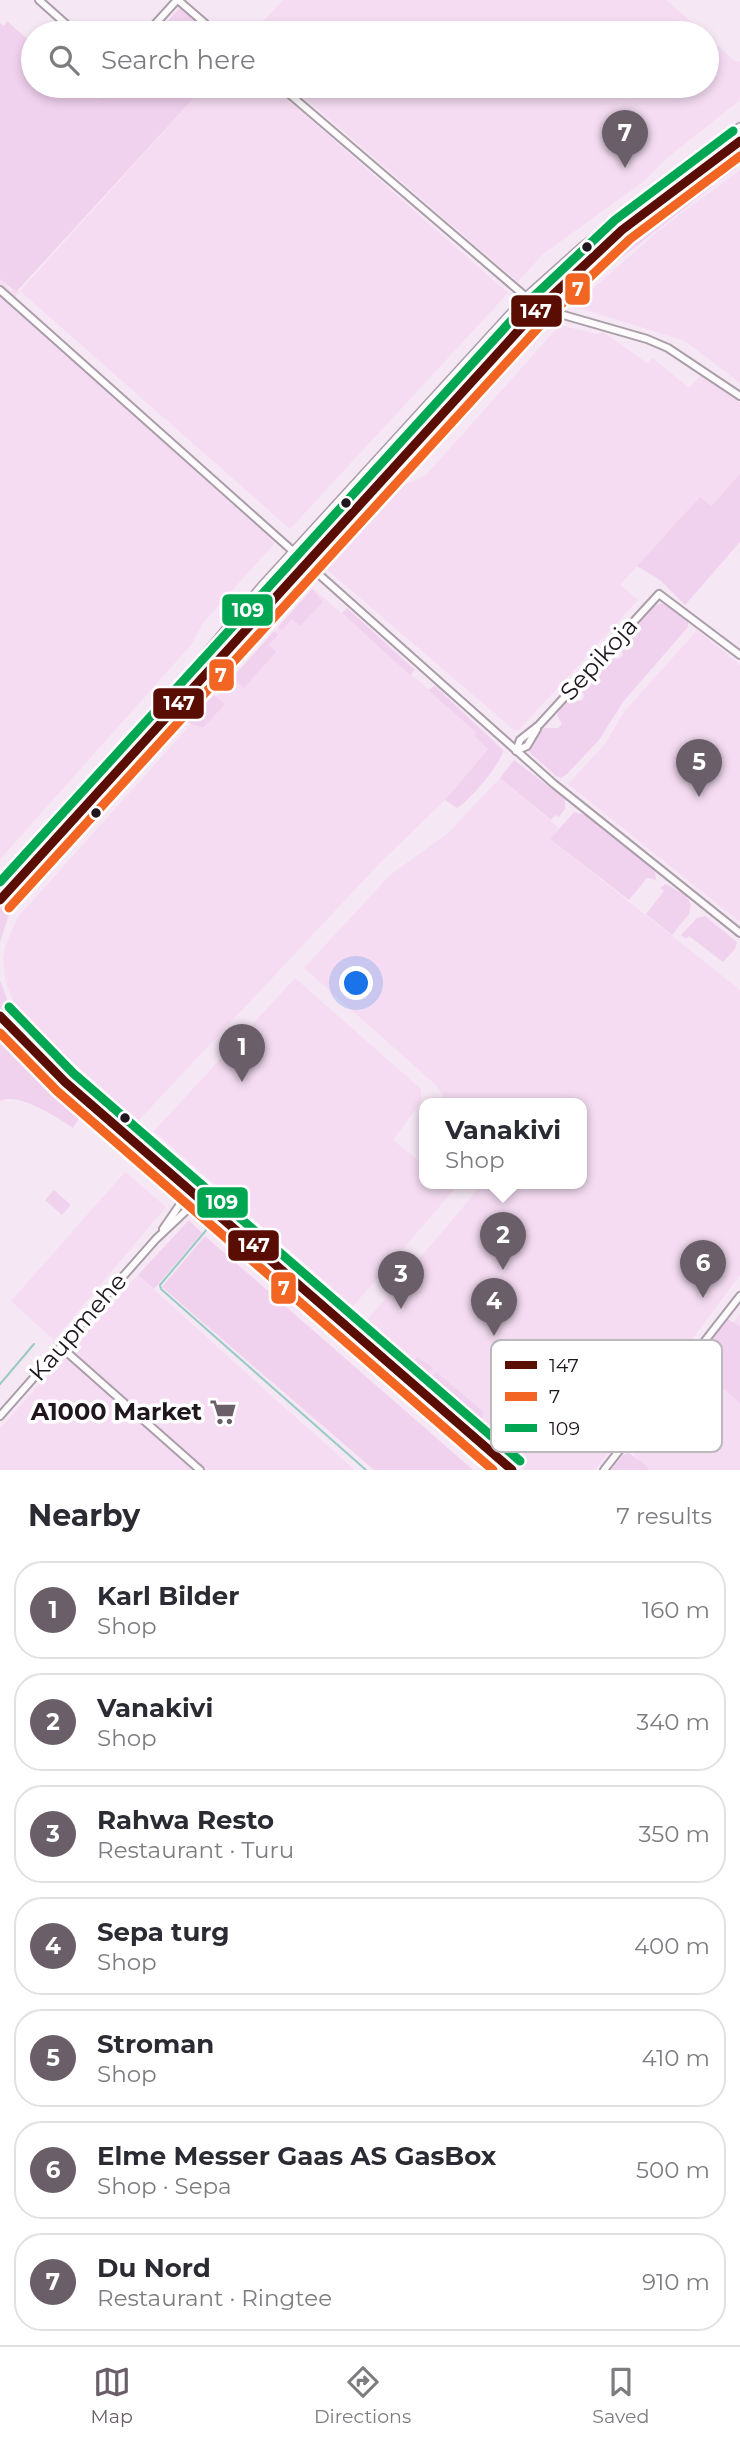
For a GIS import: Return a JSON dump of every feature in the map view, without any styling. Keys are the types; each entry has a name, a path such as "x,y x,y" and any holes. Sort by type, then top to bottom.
{"main road":[{"path":"0,885 165,704 293,552 526,298 564,262 740,128"},
{"path":"0,900 539,308 622,230 740,141"},
{"path":"0,1016 65,1082"},
{"path":"0,1033 65,1082 491,1452"},
{"path":"491,1452 512,1470"}],"street":[{"path":"39,0 63,21"},
{"path":"159,21 177,0 202,21"},
{"path":"294,98 539,308 647,338 668,348 740,396"},
{"path":"0,290 516,751 740,933"},
{"name":"Sepikoja","path":"516,751 520,740 539,724 659,594 740,654"},
{"name":"Kaupmehe","path":"0,1416 156,1239 191,1206 195,1195"},
{"path":"706,1340 740,1296"},
{"path":"61,1347 200,1470"},
{"path":"604,1470 618,1452"}],"shaded area":[{"path":"283,0 666,0 690,21 263,21"},
{"path":"180,7 197,21 168,21"},
{"path":"7,21 21,33 21,98 194,98 16,292 0,279 0,23 4,26"},
{"path":"719,47 736,62 740,61 740,100 667,158 643,182 543,254 518,282 305,98 719,98"},
{"path":"194,98 286,98 508,293 290,529 20,291"},
{"path":"727,162 736,169 718,182 714,171"},
{"path":"740,170 740,383 685,341 573,306 662,228"},
{"path":"705,180 713,186 616,262 610,256 617,245"},
{"path":"584,278 589,284 570,300 558,300"},
{"path":"0,279 11,291 20,291 9,303 275,543 203,623 192,644 0,859"},
{"path":"545,317 543,333 463,421 458,416 457,408 529,328"},
{"path":"560,325 596,334 603,332 647,363 653,358 689,388 702,374 740,402 740,474 711,506 700,497 620,585 638,600 519,730 514,730 325,568 401,486 425,476"},
{"path":"451,421 458,426 429,458 381,496 388,483 445,422"},
{"path":"740,474 740,542 685,605 660,580 637,566 700,497 711,506"},
{"path":"313,588 477,732 488,749 445,800 379,864 138,1121 19,1013 6,984 3,960 5,946 18,917"},
{"path":"312,589 323,602 300,626 292,619 282,630 278,627"},
{"path":"662,603 688,619 688,627 623,702 599,740 567,774 561,778 556,776 527,750 543,728 558,728 562,724 557,715 561,706 572,699 581,701 585,696 581,690 584,682 606,658 619,659 623,655 621,641 653,606"},
{"path":"347,608 415,670 410,675 342,613"},
{"path":"697,630 740,665 740,922 568,784 605,744 624,712"},
{"path":"274,631 278,635 269,645 276,652 244,688 232,678"},
{"path":"435,686 503,750 484,781 457,808 445,800 488,749 474,736 476,732 428,690"},
{"path":"214,695 225,704 203,728 187,722"},
{"path":"514,760 565,799 565,809 559,817 555,815 551,820 500,778"},
{"path":"500,778 559,828 550,839 740,990 740,1275 692,1340 491,1340 491,1439 444,1396 438,1396 410,1372 363,1325 476,1189 587,1189 587,1098 442,1098 443,1096 437,1086 304,968 390,875 447,834"},
{"path":"574,812 586,815 655,871 656,880 647,878 629,900 550,839"},
{"path":"31,877 39,877 8,917 0,942 0,909"},
{"path":"666,884 685,895 691,904 689,914 672,935 646,914 664,891 660,888"},
{"path":"705,916 737,942 735,949 723,962 689,936 686,939 681,935 697,918"},
{"path":"295,978 421,1089 419,1105 393,1140 419,1161 419,1189 454,1190 353,1306 154,1131"},
{"path":"0,980 11,1011 28,1031 23,1031 0,1010"},
{"path":"0,1041 84,1111 73,1128 48,1112 27,1103 8,1099 0,1101"},
{"path":"125,1172 166,1207 54,1340 11,1301"},
{"path":"54,1190 71,1205 62,1215 45,1200"},
{"path":"189,1220 202,1233 154,1289 138,1275"},
{"path":"205,1236 473,1470 374,1470 162,1287"},
{"path":"138,1275 355,1470 0,1470 0,1428"},
{"path":"740,1314 740,1470 648,1470 634,1455 636,1452 722,1452 720,1340"},
{"path":"728,1319 740,1327 740,1403 722,1387 722,1340 711,1340"},
{"path":"417,1357 433,1368 423,1380 408,1367"},
{"path":"436,1372 484,1412 480,1423 474,1426 444,1396 429,1388 426,1383"},
{"path":"505,1452 608,1452 595,1470 524,1470"},
{"path":"629,1453 648,1467 648,1470 611,1470 623,1455"}],"waterway":[{"path":"208,1228 160,1285 161,1289 366,1470"},
{"path":"0,1384 34,1344"}],"transit line":[{"name":"109","path":"0,882 530,300 615,220 733,131"},
{"name":"147","path":"0,900 539,308 622,230 740,141"},
{"name":"7","path":"9,908 548,317 630,239 740,156"},
{"name":"109","path":"9,1007 73,1073 491,1436"},
{"name":"147","path":"0,1016 65,1082 491,1452"},
{"name":"7","path":"0,1033 57,1091 493,1470"},
{"name":"147","path":"491,1452 512,1470"},
{"name":"109","path":"510,1452 520,1461"}],"place":[{"name":"Du Nord","path":"625,168"},
{"name":"Stroman","path":"699,797"},
{"name":"Karl Bilder","path":"242,1082"},
{"name":"Vanakivi","path":"503,1270"},
{"name":"Elme Messer Gaas AS GasBox","path":"703,1298"},
{"name":"Rahwa Resto","path":"401,1309"},
{"name":"Sepa turg","path":"494,1336"},
{"name":"A1000 Market","path":"223,1412"}]}
